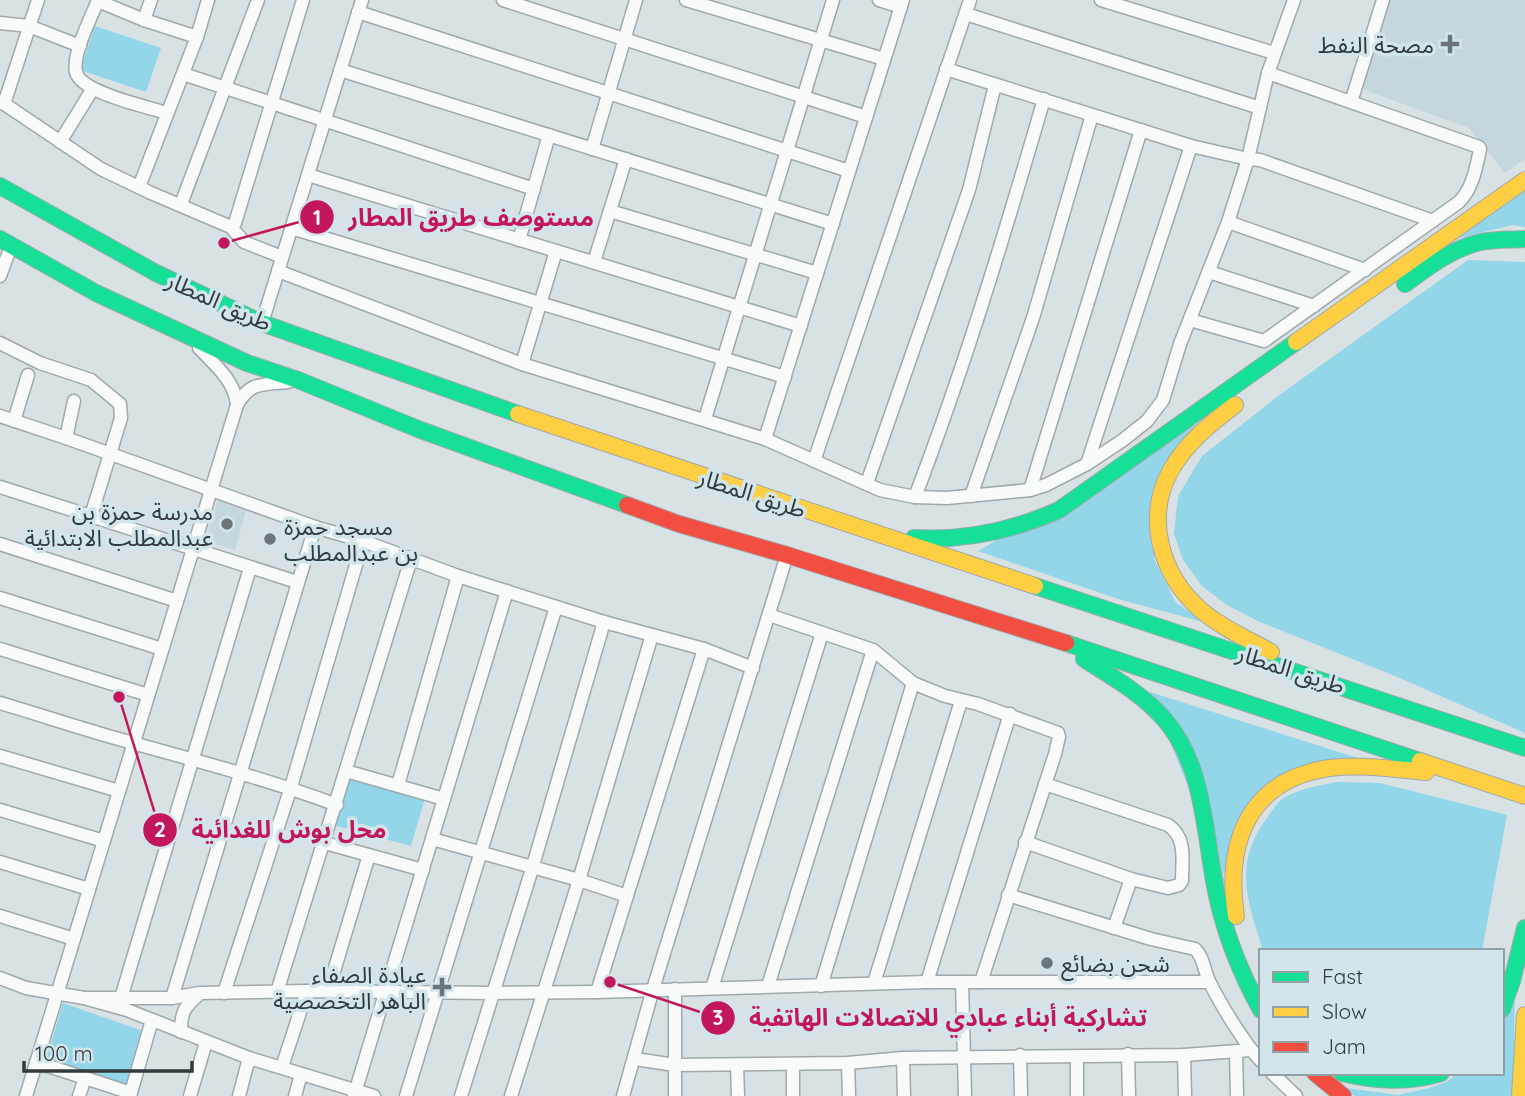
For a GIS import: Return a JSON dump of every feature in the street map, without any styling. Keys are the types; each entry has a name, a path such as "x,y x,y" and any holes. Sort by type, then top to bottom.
{"highway":[{"path":"881,536 930,540 991,535 1027,525 1059,510 1525,180"},
{"name":"طريق المطار","path":"0,186 156,273 262,323 489,404 881,536 1313,676 1525,748"},
{"path":"1313,676 1225,627 1200,610 1179,587 1169,571 1159,545 1157,526 1160,497 1169,472 1203,429 1223,413 1426,270 1474,244 1525,239"},
{"name":"طريق المطار","path":"6,243 96,293 189,337 247,363 298,380 418,429 680,523 1059,641 1525,796"},
{"path":"1059,641 1137,694 1165,720 1183,748 1197,783 1222,919 1241,976 1259,1007"},
{"path":"1259,976 1241,936 1232,902 1230,873 1238,834 1250,813 1265,796 1280,785 1304,774 1328,768 1460,774"},
{"path":"1504,1003 1525,928"},
{"path":"1520,1096 1525,1015"},
{"path":"1317,1075 1343,1096"},
{"path":"1351,1075 1379,1081 1402,1082 1432,1075"}],"street":[{"path":"38,0 2,102 101,169 231,227 244,242 282,257"},
{"path":"167,113 92,90 79,78 76,70 80,46 98,0 144,20 197,37"},
{"path":"144,20 151,0"},
{"path":"139,187 197,37 208,0"},
{"path":"181,204 258,0"},
{"path":"231,227 235,223 303,0"},
{"path":"503,0 866,117"},
{"path":"592,149 636,0"},
{"path":"686,0 884,60"},
{"path":"705,419 833,0"},
{"path":"765,439 902,4 879,0"},
{"path":"814,461 970,0"},
{"path":"1101,0 1274,53"},
{"path":"278,271 522,363 765,439 880,490 915,497 971,496 1030,490 1087,464 1123,440 1155,412 1163,400 1180,344 1228,222 1248,159 1268,73 1292,0"},
{"path":"1352,102 1383,0"},
{"path":"262,323 360,6 609,93 849,171"},
{"path":"966,14 1260,108"},
{"path":"0,23 29,26 80,46"},
{"path":"946,69 1191,146 1260,160 1433,221"},
{"path":"340,70 833,224"},
{"path":"1190,320 1264,341 1433,221 1466,195 1472,181 1479,146 1268,73"},
{"path":"183,74 534,189"},
{"path":"867,483 969,190 995,85"},
{"path":"60,142 92,90"},
{"path":"915,497 953,396 1044,99"},
{"path":"971,496 1032,318 1092,115"},
{"path":"1030,490 1141,130"},
{"path":"519,240 549,135"},
{"path":"1087,464 1191,146"},
{"path":"594,262 625,159"},
{"path":"308,175 801,326"},
{"path":"610,211 817,274"},
{"path":"1228,222 1365,270"},
{"path":"291,228 785,377"},
{"path":"0,275 6,243"},
{"path":"522,363 556,251"},
{"path":"1209,272 1314,306"},
{"path":"189,337 228,380 235,393 237,405"},
{"path":"0,343 40,362 91,380 120,404 122,412 91,516"},
{"path":"14,421 28,375"},
{"path":"26,1096 237,405 244,391 252,387 298,380"},
{"path":"66,438 74,401"},
{"path":"0,416 458,576 604,622 704,649 753,668"},
{"path":"0,486 297,582"},
{"path":"172,998 315,527"},
{"path":"224,993 291,787 363,541"},
{"path":"0,544 177,601"},
{"path":"623,1096 653,989 787,555"},
{"path":"277,992 411,559"},
{"path":"121,998 250,568"},
{"path":"398,785 458,576"},
{"path":"355,1093 507,591"},
{"path":"0,598 162,649"},
{"path":"406,1096 556,607"},
{"path":"769,615 873,650 913,683 1058,733 1045,784 981,982"},
{"path":"461,1096 532,869 604,622"},
{"path":"712,988 822,633"},
{"path":"511,1096 652,635"},
{"path":"0,649 148,695"},
{"path":"597,992 704,649"},
{"path":"768,986 873,650"},
{"path":"821,986 913,683"},
{"path":"874,983 961,701"},
{"path":"0,703 291,787 337,805"},
{"path":"926,982 1010,715"},
{"path":"0,756 119,791"},
{"path":"346,771 444,799"},
{"path":"1025,842 1168,888 1179,885 1182,881 1182,841 1168,825 1045,784"},
{"path":"0,810 104,841"},
{"path":"432,839 627,896"},
{"path":"325,843 423,870"},
{"path":"328,991 369,855"},
{"path":"0,862 89,889"},
{"path":"1114,928 1131,878"},
{"path":"1008,895 1114,928 1195,948 1209,982 1259,1059"},
{"path":"0,916 74,939"},
{"path":"0,978 26,988 84,998 152,1020 250,1058 355,1093 373,1096"},
{"path":"84,998 172,998 199,993 307,991 597,992 926,982 1209,982"},
{"path":"962,982 965,1096"},
{"path":"0,990 26,988"},
{"path":"674,989 675,1096"},
{"path":"282,1067 307,991"},
{"path":"181,1032 181,1014 199,993"},
{"path":"36,1062 130,1094 152,1020"},
{"path":"190,1096 206,1042"},
{"path":"635,1059 675,1065 737,1065 1020,1055 1184,1055 1251,1050"},
{"path":"1236,1052 1237,1096"},
{"path":"1128,1054 1129,1096"},
{"path":"1020,1055 1021,1096"},
{"path":"1184,1055 1185,1096"},
{"path":"1077,1057 1077,1096"},
{"path":"239,1096 250,1058"},
{"path":"903,1058 904,1096"},
{"path":"848,1063 849,1096"},
{"path":"793,1064 793,1096"},
{"path":"737,1065 737,1096"},
{"path":"295,1096 302,1074"},
{"path":"1274,1075 1296,1096"},
{"path":"79,1096 85,1078"}],"shaded area":[{"name":"مصحة النفط","path":"1387,0 1525,0 1525,159 1505,173 1469,128 1362,89"},
{"path":"95,26 161,48 146,92 80,70"},
{"path":"1525,187 1525,227 1512,225 1452,240"},
{"path":"1468,260 1525,262 1525,733 1395,676 1260,622 1227,605 1202,586 1183,560 1174,534 1178,496 1202,456 1278,396"},
{"path":"1202,421 1170,457 1154,559 1176,603 1207,623 1118,599 978,551"},
{"name":"مدرسة حمزة بن عبدالمطلب الابتدائية","path":"219,498 247,507 235,550 205,541"},
{"path":"1150,692 1364,760 1285,773 1223,874 1244,967 1216,856"},
{"path":"346,776 425,798 411,846 333,825"},
{"path":"1336,782 1380,783 1507,815 1482,949 1262,949 1248,899 1246,867 1250,851 1256,835 1276,805 1286,797 1307,788"},
{"path":"1515,987 1513,1096 1355,1096 1339,1087 1398,1095 1429,1088 1456,1075 1504,1075 1504,1010"},
{"path":"63,1003 143,1031 128,1086 46,1060"}],"traffic: fast":[{"path":"0,186 156,273 262,323 518,414"},
{"path":"0,239 96,293 247,363 627,505"},
{"path":"1405,284 1441,259 1471,245 1492,240 1525,239"},
{"path":"914,538 952,538 988,533 1024,524 1059,510 1296,342"},
{"path":"1035,586 1525,748"},
{"path":"1066,643 1420,761"},
{"path":"1084,659 1147,702 1165,720 1189,759 1202,804 1217,896 1225,926 1241,969 1259,1006"},
{"path":"1504,1003 1525,928"},
{"path":"1352,1075 1392,1080 1431,1075"}],"traffic: slow":[{"path":"1296,342 1525,180"},
{"path":"1235,405 1200,434 1177,460 1163,488 1158,526 1167,564 1188,597 1218,623 1271,652"},
{"path":"518,414 1035,586"},
{"path":"1420,761 1525,796"},
{"path":"1236,916 1234,864 1239,840 1248,819 1261,801 1279,786 1301,775 1329,768 1365,767 1426,772"},
{"path":"1520,1096 1525,1015"}],"traffic: jam":[{"path":"627,505 679,524 787,555 1066,643"},
{"path":"1317,1075 1343,1096"}],"place":[{"name":"مصحة النفط","path":"1450,44"},
{"name":"مستوصف طريق المطار","path":"224,243"},
{"name":"مدرسة حمزة بن عبدالمطلب الابتدائية","path":"227,524"},
{"name":"مسجد حمزة بن عبدالمطلب","path":"270,539"},
{"name":"محل بوش للغدائية","path":"119,697"},
{"name":"شحن بضائع","path":"1047,963"},
{"name":"تشاركية أبناء عبادي للاتصالات الهاتفية","path":"610,982"},
{"name":"عيادة الصفاء الباهر التخصصية","path":"442,987"}]}
